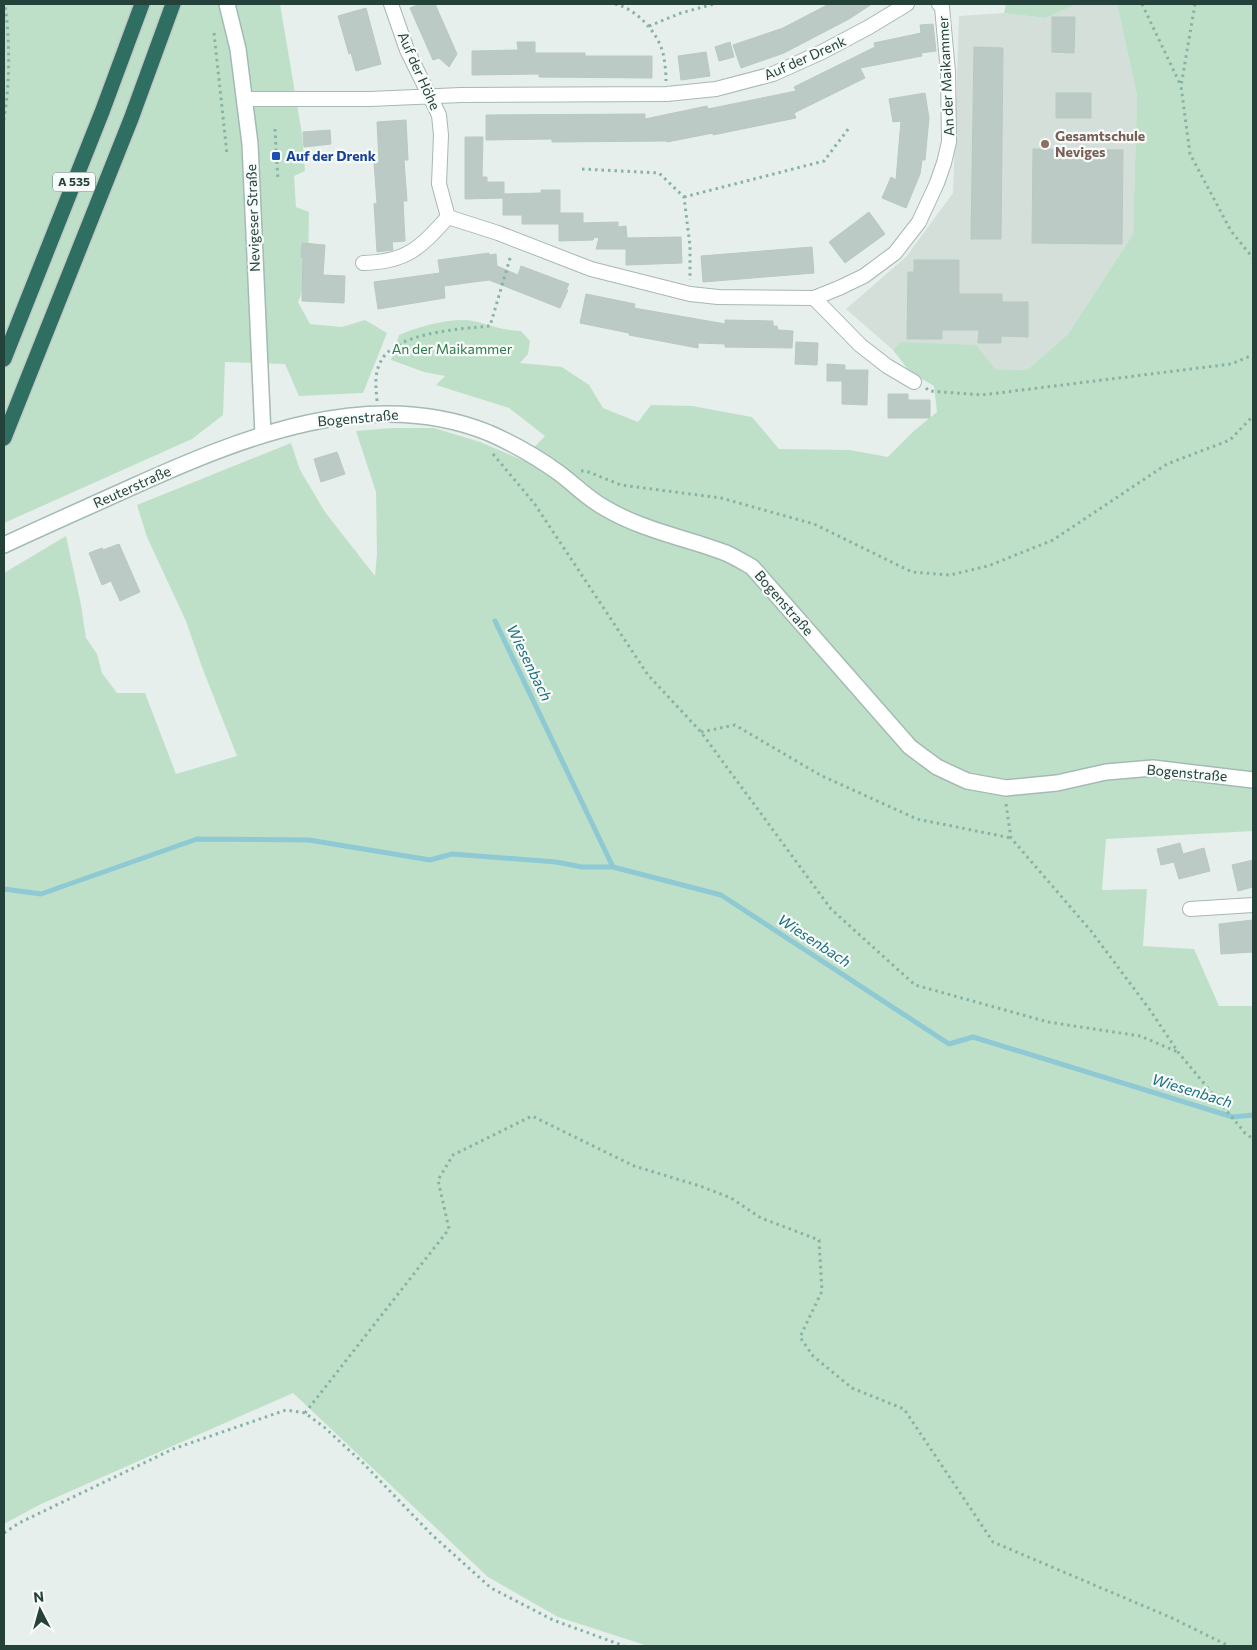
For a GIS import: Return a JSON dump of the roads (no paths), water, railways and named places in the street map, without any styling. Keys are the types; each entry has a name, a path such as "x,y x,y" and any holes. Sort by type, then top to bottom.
{"highway":[{"name":"A 535","path":"4,359 102,112 142,4"},
{"name":"A 535","path":"4,438 131,119 173,4"}],"main road":[{"name":"Nevigeser Straße","path":"227,4 238,49 246,99 250,144 262,435"},
{"name":"Bogenstraße","path":"262,435 318,420 395,413 421,415 453,422 488,433 524,450 559,473 604,508 646,527 728,554 752,567 910,747 937,767 967,781 1006,788 1057,783 1106,772 1153,768 1253,780"},
{"name":"Reuterstraße","path":"4,545 197,458 262,435"}],"street":[{"name":"Auf der Höhe","path":"390,4 407,50 439,115 441,135 439,184 448,217"},
{"name":"Auf der Drenk","path":"246,99 667,94 716,89 772,74 854,36 907,4"},
{"name":"An der Maikammer","path":"448,217 516,239 591,269 690,294 814,298 864,276 895,253 919,222 937,183 949,142 950,107 942,7 939,4"},
{"path":"363,263 379,263 404,257 426,241 448,217"},
{"path":"814,298 860,345 887,366 914,382"},
{"path":"1190,908 1253,905"}],"waterway":[{"name":"Wiesenbach","path":"495,621 613,867 721,895 949,1044 973,1037 1233,1117 1253,1115"},
{"path":"4,889 41,894 197,839 309,840 430,860 452,854 556,862 582,867 613,867"}],"place":[{"name":"Gesamtschule Neviges","path":"1045,144"},
{"name":"Auf der Drenk","path":"276,156"}]}
